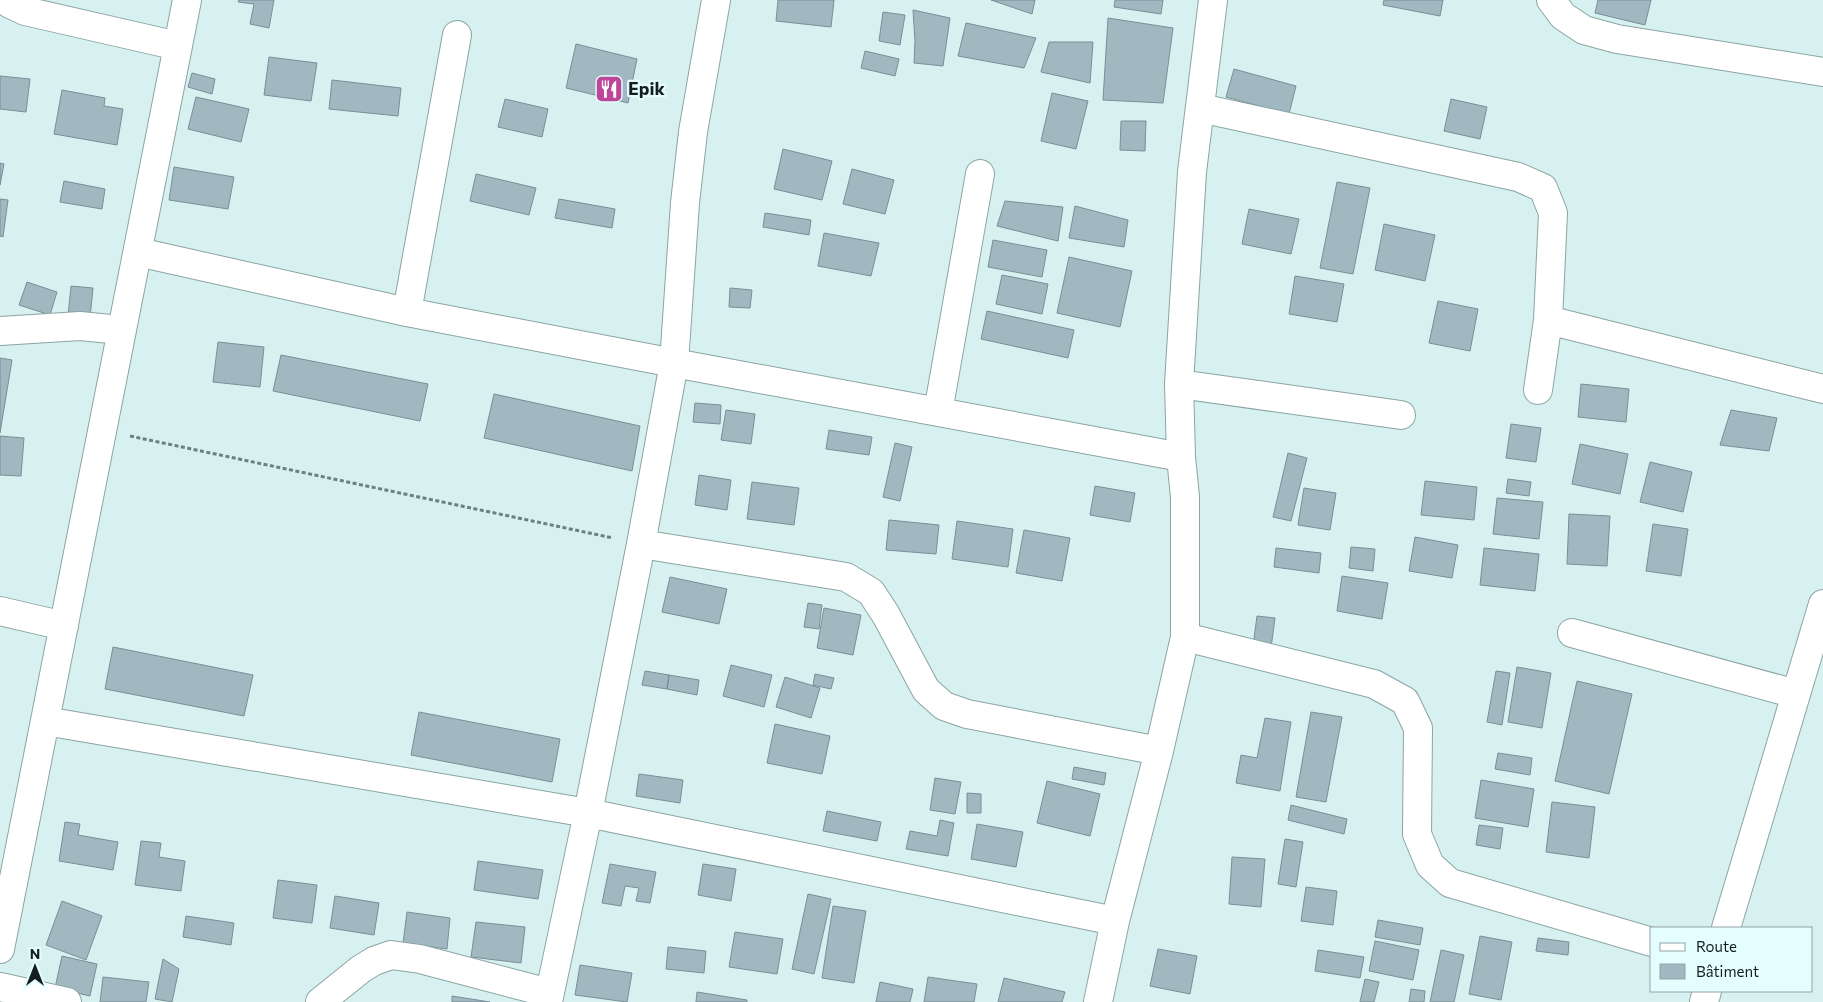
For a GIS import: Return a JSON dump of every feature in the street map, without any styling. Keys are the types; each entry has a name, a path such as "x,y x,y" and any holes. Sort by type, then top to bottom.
{"street":[{"path":"6,0 25,11 178,46"},
{"path":"0,950 7,874 45,721 187,0"},
{"path":"320,1002 374,961 391,956 420,960 549,997 642,544 674,363 686,194 693,132 716,0"},
{"path":"1098,1002 1115,921 1159,751 1184,637 1185,497 1181,457 1179,384 1192,172 1213,0"},
{"path":"1551,0 1562,16 1584,30 1617,39 1823,72"},
{"path":"407,312 458,35"},
{"path":"1200,108 1518,177 1543,188 1553,213 1548,320 1538,390"},
{"path":"938,412 980,174"},
{"path":"138,252 407,312 1181,457"},
{"path":"1548,320 1823,389"},
{"path":"0,331 80,326 121,330"},
{"path":"1179,384 1401,415"},
{"path":"642,544 846,577 871,592 886,614 926,690 944,706 967,714 1159,751"},
{"path":"1726,927 1823,604"},
{"path":"0,611 64,626"},
{"path":"1572,633 1796,694"},
{"path":"1184,637 1374,684 1405,700 1418,728 1417,834 1430,865 1450,883 1650,941"},
{"path":"45,721 588,813 1115,921"},
{"path":"0,987 67,1002"}],"path":[{"path":"102,430 642,544"}],"building":[{"path":"239,0 274,0 269,28 250,24 254,4 238,2"},
{"path":"778,0 834,0 831,27 776,21"},
{"path":"991,0 1035,0 1032,14"},
{"path":"1115,0 1163,0 1161,14 1114,7"},
{"path":"1384,0 1443,0 1440,16 1383,5"},
{"path":"1598,0 1651,0 1645,25 1595,13"},
{"path":"913,10 950,18 943,66 914,63"},
{"path":"883,12 905,15 900,45 879,41"},
{"path":"1108,18 1173,28 1163,103 1103,100"},
{"path":"966,23 1036,38 1024,68 958,56"},
{"path":"1049,42 1093,42 1090,83 1041,72"},
{"path":"576,44 637,59 628,103 566,88"},
{"path":"865,51 899,59 895,76 861,68"},
{"path":"269,57 317,63 311,101 264,95"},
{"path":"1234,69 1296,86 1289,114 1226,97"},
{"path":"192,73 215,79 212,94 188,87"},
{"path":"0,76 30,79 26,112 0,109"},
{"path":"332,80 401,88 398,116 329,109"},
{"path":"62,90 105,98 104,106 123,109 117,145 54,134"},
{"path":"1052,93 1088,101 1076,149 1041,141"},
{"path":"196,97 249,109 241,142 188,129"},
{"path":"505,99 548,109 542,137 498,127"},
{"path":"1451,99 1487,107 1480,139 1444,131"},
{"path":"1121,121 1146,121 1145,151 1120,150"},
{"path":"783,149 832,161 822,200 774,189"},
{"path":"0,163 4,164 0,185"},
{"path":"174,167 234,177 228,209 169,200"},
{"path":"852,169 894,180 885,214 843,204"},
{"path":"476,174 536,188 529,215 470,201"},
{"path":"64,181 105,189 102,209 60,202"},
{"path":"1337,182 1370,188 1353,274 1320,268"},
{"path":"0,199 8,200 3,237 0,236"},
{"path":"559,199 615,209 612,228 555,218"},
{"path":"1005,201 1063,207 1058,241 997,226"},
{"path":"1075,206 1128,220 1124,247 1069,238"},
{"path":"1249,209 1299,219 1291,254 1242,244"},
{"path":"765,213 811,220 809,235 763,227"},
{"path":"1384,224 1435,235 1425,281 1375,270"},
{"path":"824,233 879,243 871,276 818,266"},
{"path":"993,240 1047,250 1042,277 988,267"},
{"path":"1069,257 1132,271 1120,327 1057,313"},
{"path":"1002,275 1048,284 1042,314 996,304"},
{"path":"1295,276 1344,284 1337,322 1289,314"},
{"path":"27,282 57,292 50,315 19,305"},
{"path":"71,286 93,288 90,318 68,316"},
{"path":"730,288 752,290 750,308 729,307"},
{"path":"1438,301 1478,309 1470,351 1429,343"},
{"path":"987,311 1074,330 1068,358 981,339"},
{"path":"218,342 264,347 260,387 213,382"},
{"path":"281,355 428,384 420,421 273,391"},
{"path":"0,358 12,360 0,433"},
{"path":"1581,384 1629,389 1626,422 1578,417"},
{"path":"494,394 640,426 632,471 484,438"},
{"path":"695,403 721,405 720,424 693,422"},
{"path":"726,410 755,414 751,444 721,440"},
{"path":"1731,410 1777,418 1769,451 1720,445"},
{"path":"1511,424 1541,428 1536,462 1506,458"},
{"path":"829,430 872,437 869,455 826,449"},
{"path":"0,436 24,438 21,476 0,475"},
{"path":"895,443 912,447 900,501 883,497"},
{"path":"1580,444 1628,454 1620,494 1572,484"},
{"path":"1288,453 1307,458 1291,521 1273,517"},
{"path":"1650,462 1692,472 1683,512 1640,502"},
{"path":"699,475 731,480 727,510 695,505"},
{"path":"1508,479 1531,482 1529,496 1506,493"},
{"path":"1425,481 1477,487 1474,520 1421,515"},
{"path":"752,482 799,488 794,525 747,519"},
{"path":"1095,486 1135,493 1130,522 1090,515"},
{"path":"1304,488 1336,493 1330,530 1298,525"},
{"path":"1497,498 1543,502 1539,539 1493,534"},
{"path":"1569,514 1610,516 1607,566 1567,564"},
{"path":"889,520 939,525 936,554 886,550"},
{"path":"957,521 1013,529 1008,567 952,559"},
{"path":"1653,524 1688,529 1681,576 1646,571"},
{"path":"1024,530 1070,538 1062,581 1016,573"},
{"path":"1415,537 1458,545 1452,578 1409,571"},
{"path":"1351,547 1375,549 1373,571 1349,568"},
{"path":"1276,548 1321,553 1319,573 1274,567"},
{"path":"1484,548 1539,554 1535,591 1480,585"},
{"path":"1342,576 1388,583 1382,619 1337,611"},
{"path":"670,577 727,589 719,624 662,612"},
{"path":"808,603 822,605 819,629 804,627"},
{"path":"824,608 861,615 853,655 817,648"},
{"path":"1257,616 1275,618 1271,648 1253,646"},
{"path":"113,647 253,675 244,716 105,689"},
{"path":"731,665 772,675 764,707 723,696"},
{"path":"1517,667 1551,673 1542,728 1508,722"},
{"path":"645,671 669,675 667,689 642,685"},
{"path":"1496,671 1510,673 1502,725 1487,722"},
{"path":"815,674 834,678 831,689 813,685"},
{"path":"669,675 699,680 697,695 667,689"},
{"path":"785,677 820,688 811,718 776,707"},
{"path":"1577,681 1632,694 1609,794 1555,781"},
{"path":"419,712 560,739 552,782 411,755"},
{"path":"1311,712 1342,717 1326,802 1296,797"},
{"path":"1265,718 1291,722 1280,791 1236,783 1241,755 1257,758"},
{"path":"775,724 830,736 822,774 767,763"},
{"path":"1498,753 1532,758 1530,775 1495,769"},
{"path":"1074,767 1106,773 1104,785 1072,779"},
{"path":"639,774 683,780 680,803 636,796"},
{"path":"935,778 961,782 955,814 930,810"},
{"path":"1481,780 1534,789 1528,827 1475,818"},
{"path":"1047,781 1100,794 1090,836 1037,823"},
{"path":"967,793 981,794 981,813 967,813"},
{"path":"1552,802 1595,807 1589,858 1546,852"},
{"path":"1291,805 1347,819 1344,834 1288,820"},
{"path":"827,811 881,822 877,841 823,831"},
{"path":"940,820 954,823 948,856 906,849 910,831 937,836"},
{"path":"65,822 80,824 78,835 118,842 113,870 59,861"},
{"path":"977,824 1023,832 1016,867 971,859"},
{"path":"1479,825 1503,828 1500,849 1476,845"},
{"path":"1285,839 1303,842 1296,887 1278,884"},
{"path":"141,841 161,843 159,857 185,861 181,891 135,885"},
{"path":"1232,857 1265,859 1261,907 1229,904"},
{"path":"478,861 543,870 538,899 474,890"},
{"path":"610,864 656,872 650,903 636,901 639,888 625,886 621,906 602,903"},
{"path":"703,864 736,869 731,901 698,895"},
{"path":"278,880 317,885 312,923 273,918"},
{"path":"1306,887 1337,891 1333,925 1301,921"},
{"path":"808,894 831,899 814,974 792,969"},
{"path":"335,896 379,903 374,935 330,928"},
{"path":"62,901 102,916 86,960 46,945"},
{"path":"833,906 866,911 854,983 822,978"},
{"path":"407,912 450,918 447,949 403,943"},
{"path":"186,916 234,923 231,945 183,937"},
{"path":"1378,920 1423,928 1420,945 1375,937"},
{"path":"476,922 525,927 521,963 471,957"},
{"path":"735,932 783,939 777,974 729,967"},
{"path":"1480,936 1512,942 1501,1000 1469,994"},
{"path":"1538,938 1569,942 1568,955 1536,951"},
{"path":"1375,941 1419,950 1413,980 1369,971"},
{"path":"668,947 706,951 704,973 666,969"},
{"path":"1158,949 1197,956 1190,994 1150,986"},
{"path":"1318,950 1364,957 1360,978 1315,971"},
{"path":"1441,950 1464,955 1454,1002 1430,1002"},
{"path":"62,956 97,964 90,996 55,988"},
{"path":"163,959 179,969 172,1002 155,999"},
{"path":"580,965 632,973 627,1002 575,995"},
{"path":"103,977 149,982 146,1002 100,1002"},
{"path":"928,977 977,984 974,1002 924,1002"},
{"path":"1004,978 1065,992 1062,1002 998,1002"},
{"path":"1365,979 1379,982 1374,1002 1360,1002"},
{"path":"880,982 913,989 910,1002 876,1002"},
{"path":"1411,989 1425,991 1424,1002 1409,1002"},
{"path":"697,992 747,1000 747,1002 696,1002"},
{"path":"452,996 490,1002 452,1002"}],"place":[{"name":"Epik","path":"609,89"}]}
